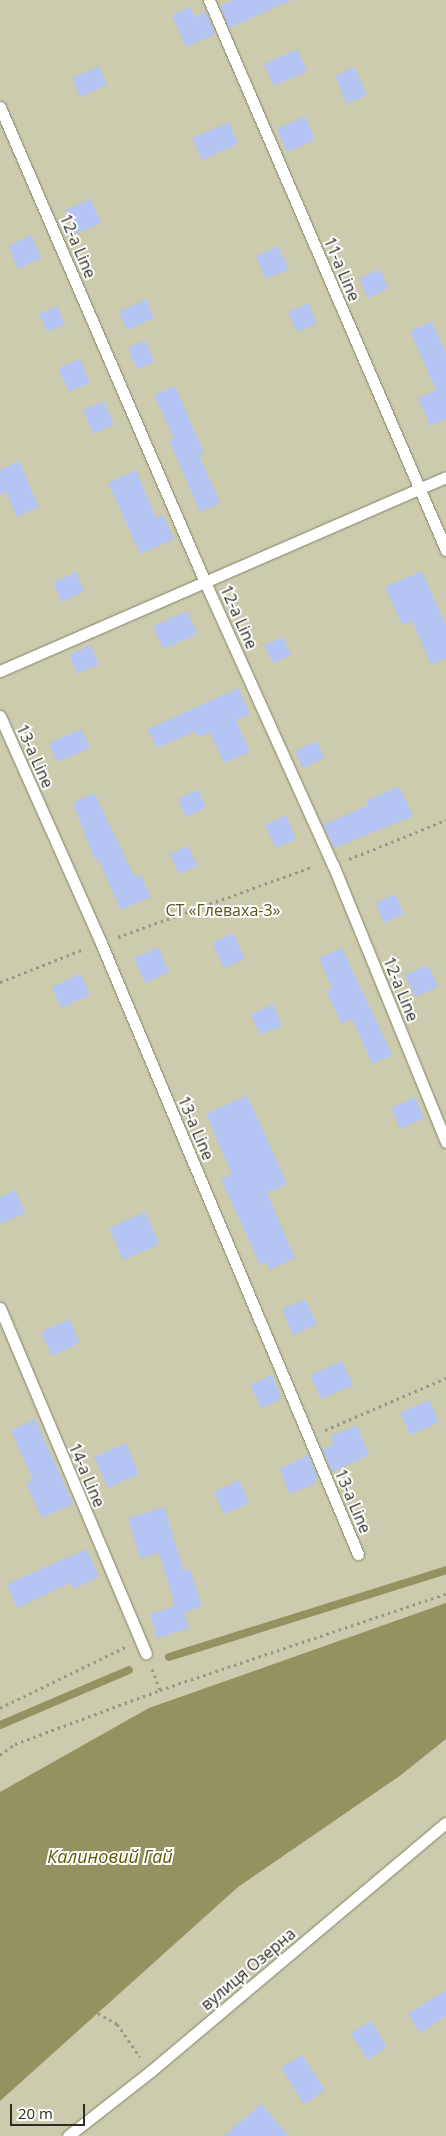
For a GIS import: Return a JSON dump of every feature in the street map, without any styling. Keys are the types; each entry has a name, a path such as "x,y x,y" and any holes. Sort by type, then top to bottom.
{"lane":[{"name":"11-a Line","path":"209,0 446,550"},
{"name":"12-a Line","path":"0,107 205,582 333,865 446,1142"},
{"path":"0,671 446,477"},
{"name":"13-a Line","path":"0,716 100,943 358,1554"},
{"name":"14-a Line","path":"0,1308 146,1653"},
{"name":"вулиця Озерна","path":"68,2136 151,2071 446,1823"}],"path":[{"path":"0,982 309,866 333,865 446,820"},
{"path":"309,1437 446,1378"},
{"path":"0,1755 14,1744 160,1690 446,1594"},
{"path":"0,1708 139,1640"},
{"path":"98,2013 117,2024 151,2071"}],"green space":[{"name":"СТ «Глеваха-3»","path":"0,0 446,0 446,2136 0,2136"}],"water":[{"name":"Калиновий Гай","path":"446,1603 446,1739 401,1775 238,1887 0,2101 0,1792 149,1708"}],"building":[{"path":"233,0 291,0 229,28 220,6"},
{"path":"190,7 195,17 206,12 215,34 186,47 172,15"},
{"path":"297,49 307,71 274,86 264,64"},
{"path":"99,66 107,85 80,97 72,78"},
{"path":"354,67 367,95 347,104 335,76"},
{"path":"305,116 315,140 287,152 277,129"},
{"path":"229,122 238,144 202,160 192,138"},
{"path":"91,199 101,223 76,234 65,210"},
{"path":"31,235 41,258 18,269 8,246"},
{"path":"278,246 289,269 266,279 256,256"},
{"path":"380,269 388,288 368,298 359,278"},
{"path":"146,299 154,318 127,330 119,312"},
{"path":"308,303 317,323 297,332 288,312"},
{"path":"57,306 65,324 47,332 39,314"},
{"path":"432,321 446,354 446,419 430,426 418,398 436,390 410,331"},
{"path":"145,340 155,362 137,369 128,348"},
{"path":"80,359 90,382 69,392 58,368"},
{"path":"175,386 204,453 199,455 220,503 200,512 169,440 174,438 154,395"},
{"path":"104,401 114,424 93,434 83,410"},
{"path":"19,461 39,507 17,517 6,492 0,495 0,470"},
{"path":"136,470 156,518 163,515 174,539 140,554 108,483"},
{"path":"422,571 446,625 446,658 431,665 412,621 402,625 385,587"},
{"path":"76,572 84,591 62,602 53,583"},
{"path":"187,611 197,634 163,649 153,626"},
{"path":"283,637 291,655 272,663 264,645"},
{"path":"91,645 99,664 77,674 69,655"},
{"path":"238,688 250,714 236,720 250,752 224,763 210,732 199,737 196,731 157,748 148,729"},
{"path":"81,729 90,748 57,762 49,743"},
{"path":"317,741 324,758 303,768 295,751"},
{"path":"399,786 413,816 334,848 323,825 368,805 366,801"},
{"path":"198,789 206,808 186,817 178,799"},
{"path":"94,793 135,878 141,875 151,897 121,910 98,859 95,861 73,803"},
{"path":"286,815 296,839 276,848 265,825"},
{"path":"188,846 197,866 179,874 170,854"},
{"path":"395,894 404,914 384,923 375,903"},
{"path":"233,933 245,959 224,968 212,943"},
{"path":"158,947 169,972 145,983 134,958"},
{"path":"342,948 392,1055 372,1064 352,1019 341,1023 326,991 332,988 319,958"},
{"path":"428,965 438,987 415,997 405,975"},
{"path":"80,974 90,995 61,1008 52,987"},
{"path":"273,1004 282,1026 260,1035 251,1014"},
{"path":"247,1095 287,1184 267,1193 295,1258 269,1270 266,1262 260,1265 221,1179 232,1174 206,1114"},
{"path":"415,1097 424,1118 400,1129 391,1108"},
{"path":"15,1190 25,1213 0,1224 0,1197"},
{"path":"145,1212 159,1244 123,1260 109,1228"},
{"path":"305,1299 317,1324 293,1335 282,1309"},
{"path":"69,1319 80,1343 52,1356 41,1332"},
{"path":"342,1361 353,1385 321,1399 310,1375"},
{"path":"272,1375 282,1399 261,1408 250,1385"},
{"path":"429,1400 439,1422 410,1435 400,1413"},
{"path":"35,1419 73,1504 42,1518 26,1483 33,1480 11,1430"},
{"path":"356,1425 369,1455 332,1472 322,1449 334,1444 330,1437"},
{"path":"126,1443 139,1474 108,1488 94,1457"},
{"path":"308,1455 318,1478 314,1480 316,1483 290,1494 279,1469"},
{"path":"239,1480 249,1503 224,1514 214,1492"},
{"path":"164,1507 184,1571 190,1569 202,1607 184,1612 189,1628 157,1638 150,1614 175,1606 159,1553 140,1558 128,1518"},
{"path":"87,1549 99,1577 72,1589 70,1583 17,1608 7,1584"},
{"path":"446,1990 446,2016 420,2033 408,2014"},
{"path":"371,2021 387,2047 367,2060 351,2033"},
{"path":"302,2055 325,2090 304,2104 281,2068"},
{"path":"261,2104 289,2136 224,2136"}],"waterway":[{"path":"169,1657 446,1570"},
{"path":"0,1725 129,1670"}]}
